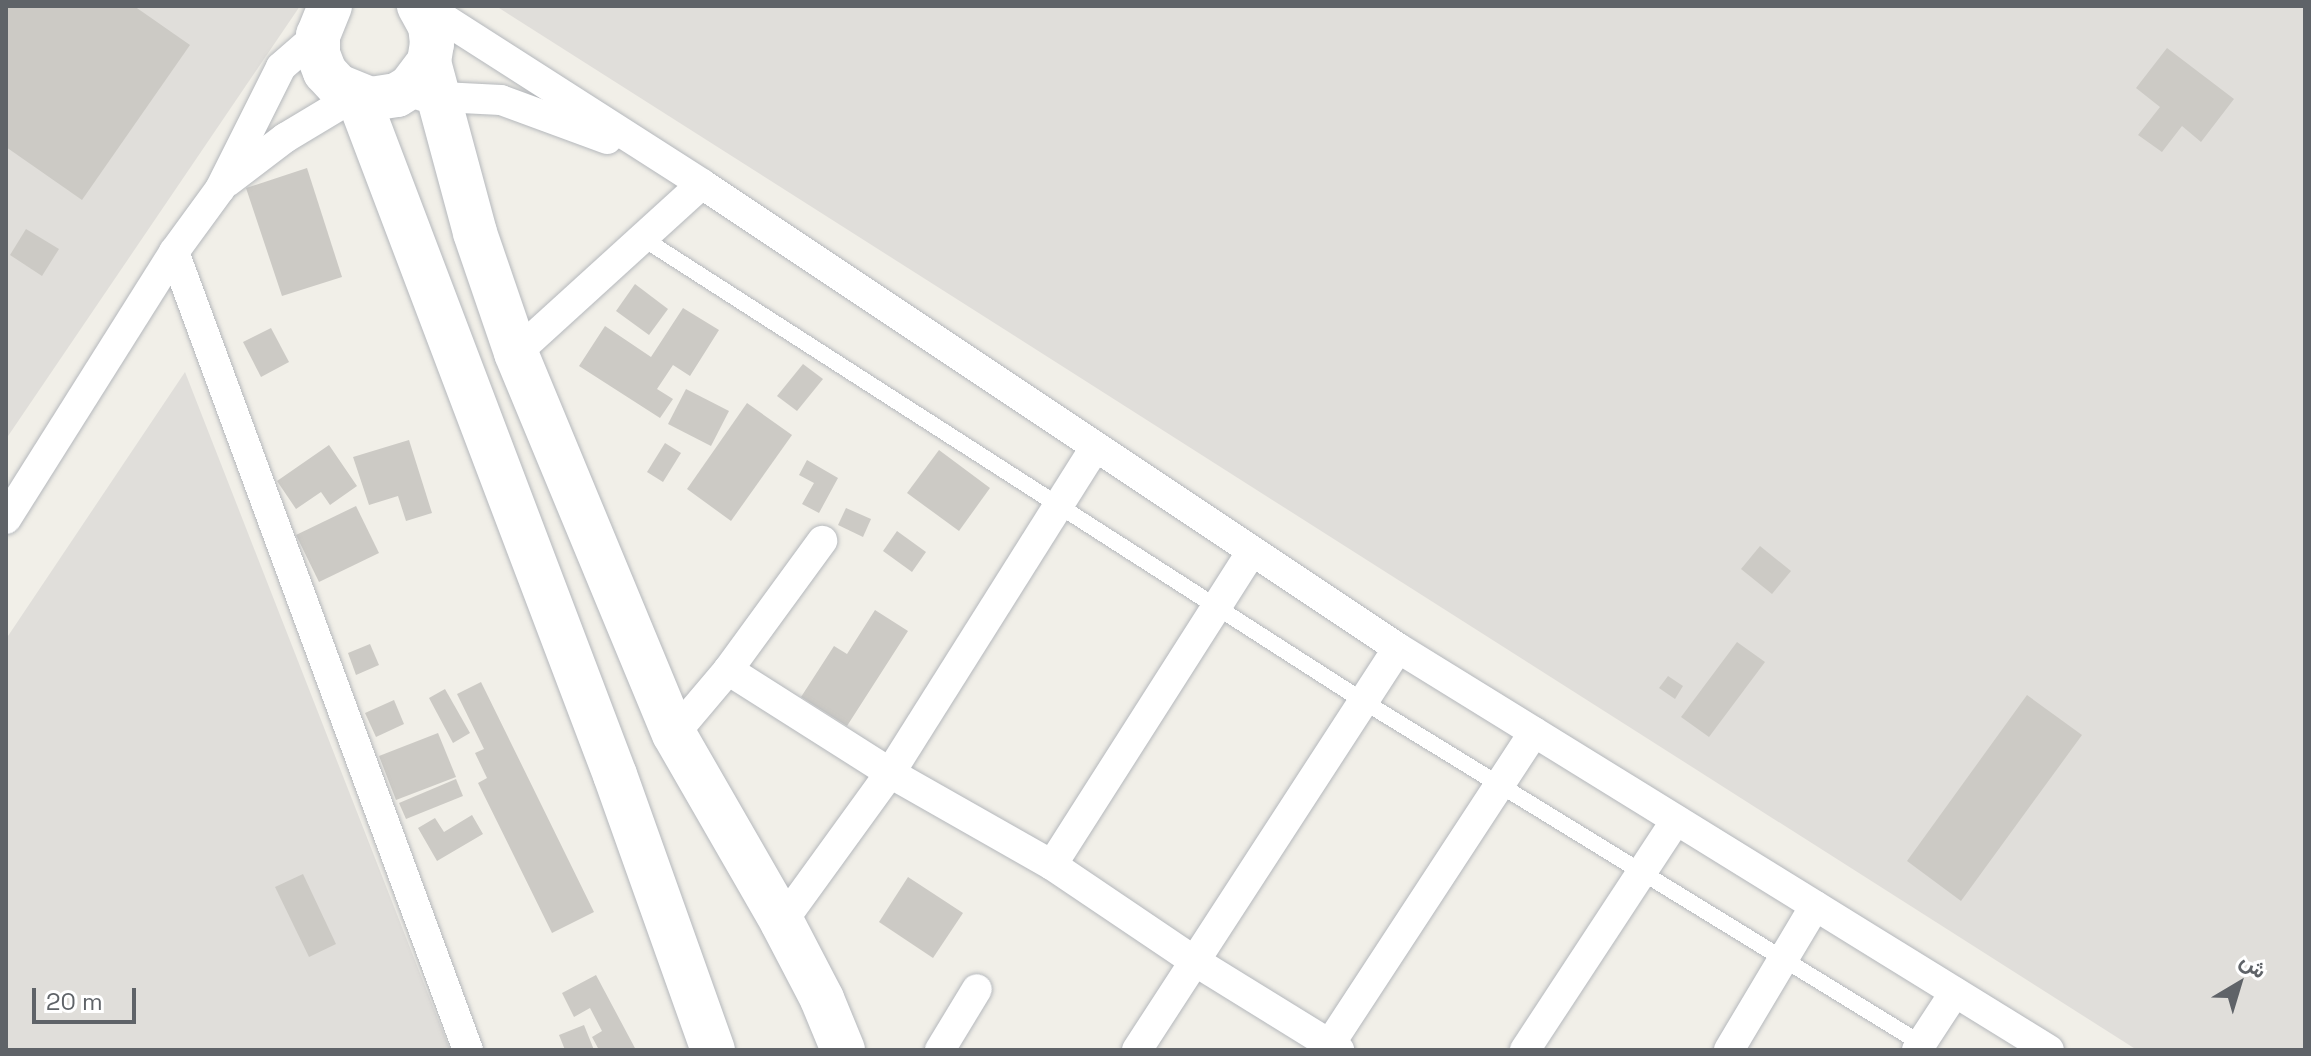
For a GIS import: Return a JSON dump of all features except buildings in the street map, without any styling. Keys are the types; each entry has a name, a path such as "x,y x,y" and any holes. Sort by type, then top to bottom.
{"street":[{"path":"220,189 285,138 395,89 432,44 430,26 421,6"},
{"path":"421,6 702,184 1251,553 1398,648 2049,1050"},
{"path":"315,20 318,54 325,72 338,86 473,96 520,104 675,167"},
{"path":"6,519 174,252 220,189 281,67 315,20"},
{"path":"395,89 450,144 516,353 674,734 782,922 843,1050"},
{"path":"395,89 381,158 615,775 713,1050"},
{"path":"381,158 394,137 405,131 430,130 450,144"},
{"path":"516,353 702,184"},
{"path":"174,252 468,1050"},
{"path":"782,922 890,773 1056,504 1095,448"},
{"path":"674,734 728,670 822,541"},
{"path":"1052,865 1251,553"},
{"path":"1137,1050 1398,648"},
{"path":"728,670 890,773 1052,865 1331,1048 1534,732"},
{"path":"1525,1050 1676,820"},
{"path":"1729,1050 1815,906"},
{"path":"940,1050 977,989"},
{"path":"1923,1048 1955,992"}],"lane":[{"path":"644,239 1363,701 1499,787 1784,958 1923,1048"}],"shaded area":[{"path":"6,6 300,6 6,439"},
{"path":"496,6 2305,6 2305,1050 2137,1050"},
{"path":"185,372 450,1050 6,1050 6,639"}]}
